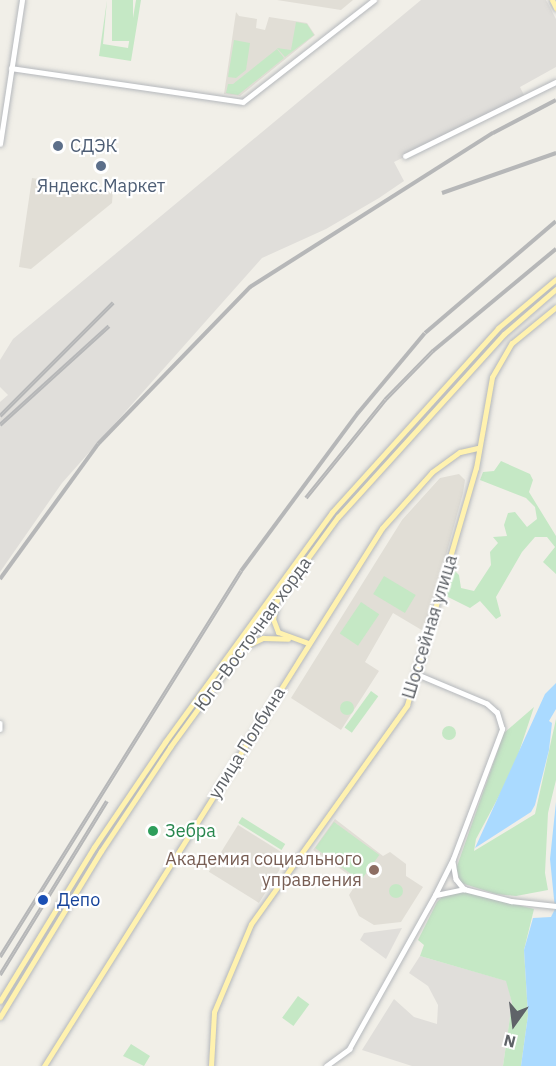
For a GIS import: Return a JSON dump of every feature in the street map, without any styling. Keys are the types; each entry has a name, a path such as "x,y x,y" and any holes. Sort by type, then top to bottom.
{"main road":[{"path":"552,0 556,8"},
{"name":"Юго-Восточная хорда","path":"0,1001 94,847 152,761 333,512 498,328 556,279"},
{"name":"Юго-Восточная хорда","path":"0,1017 107,841 338,517 504,334 556,289"},
{"name":"Шоссейная улица","path":"211,1066 214,1012 251,924 402,714 418,675 478,448 486,394 499,362 518,338 556,307"},
{"name":"улица Полбина","path":"44,1066 309,643 395,511 445,461 478,448"},
{"path":"278,601 276,629 309,643"},
{"path":"241,651 262,638 299,640"}],"street":[{"path":"0,144 22,0"},
{"path":"11,68 243,102 374,0"},
{"path":"405,156 556,82"},
{"path":"326,1066 349,1049 435,895 453,859 501,734 501,721 487,704 418,675"},
{"path":"0,723 0,729"},
{"path":"453,859 456,879 464,889"},
{"path":"435,895 464,889 555,906"}],"shaded area":[{"path":"277,0 353,0 341,10"},
{"path":"421,0 546,0 556,19 556,67 520,87 525,97 394,162 404,181 379,198 326,229 262,258 62,483 0,572 0,402 8,395 0,387 0,360 13,339"},
{"path":"236,12 239,16 257,19 256,28 265,30 269,17 307,23 315,35 240,96 224,94"},
{"path":"32,178 113,190 112,203 31,269 19,267"},
{"path":"459,474 465,480 463,493 425,632 393,613 365,662 379,671 341,730 291,698 402,520 440,478"},
{"name":"Академия социального управления","path":"335,819 383,856 390,852 406,864 406,876 423,887 401,922 374,925 359,916 349,895 358,881 313,850"},
{"path":"238,825 288,856 259,903 209,872"},
{"path":"402,928 386,959 360,940 364,933"},
{"path":"420,956 507,981 512,1003 503,1066 412,1066 362,1050 394,999 414,1017 437,1024 438,1005 428,986 409,973"}],"green space":[{"path":"107,0 103,44 128,48 136,0 141,0 131,61 99,56"},
{"path":"112,0 133,0 133,41 112,41"},
{"path":"296,22 307,24 314,35 285,57 277,48 291,50"},
{"path":"234,40 250,43 246,70 236,78 228,77"},
{"path":"277,49 284,58 238,95 226,93 228,84 233,84"},
{"path":"501,461 530,474 533,480 529,492 556,536 556,574 543,562 555,547 547,537 535,537 522,552 496,597 501,616 496,619 480,601 470,608 446,596 453,569 459,575 461,588 474,591 491,565 490,552 498,543 493,537 507,536 504,525 508,513 515,512 527,527 537,519 535,507 526,498 480,480 483,472 494,471"},
{"path":"384,576 416,595 405,613 373,594"},
{"path":"361,602 379,614 358,646 340,634"},
{"path":"371,691 378,696 352,733 345,727"},
{"path":"347,701 352,703 354,708 352,713 347,715 342,713 340,708 342,703"},
{"path":"534,707 513,770 476,839 474,851 535,814 556,719 556,780 548,813 545,873 548,890 516,896 496,894 461,883 456,869 504,733"},
{"path":"449,726 454,728 456,733 454,738 449,740 444,738 442,733 444,728"},
{"path":"242,817 285,844 282,850 238,823"},
{"path":"334,822 379,855 360,881 315,848"},
{"path":"396,884 401,886 403,891 401,896 396,898 391,896 389,891 391,886"},
{"path":"457,890 534,909 524,950 528,1015 521,1066 503,1066 512,1003 506,981 420,956 424,945 418,940 437,902 445,894"},
{"path":"298,996 309,1004 293,1026 282,1018"},
{"path":"131,1044 150,1056 144,1066 123,1056"}],"water":[{"path":"556,683 556,709 549,721 552,723 549,750 535,805 531,812 475,848 545,694"},
{"path":"556,802 556,1066 521,1066 528,1015 524,950 533,918 551,917 555,909 550,859"}],"railway":[{"path":"0,579 98,444 250,287 493,133 556,100"},
{"path":"442,193 556,153"},
{"path":"0,957 241,571 358,413 425,333 556,221"},
{"path":"306,498 385,400 433,351 556,249"},
{"path":"0,416 113,303"},
{"path":"0,425 109,326"},
{"path":"0,975 107,801"}],"place":[{"name":"СДЭК","path":"58,146"},
{"name":"Яндекс.Маркет","path":"101,166"},
{"name":"Зебра","path":"153,831"},
{"name":"Академия социального управления","path":"374,870"},
{"name":"Депо","path":"43,900"}]}
